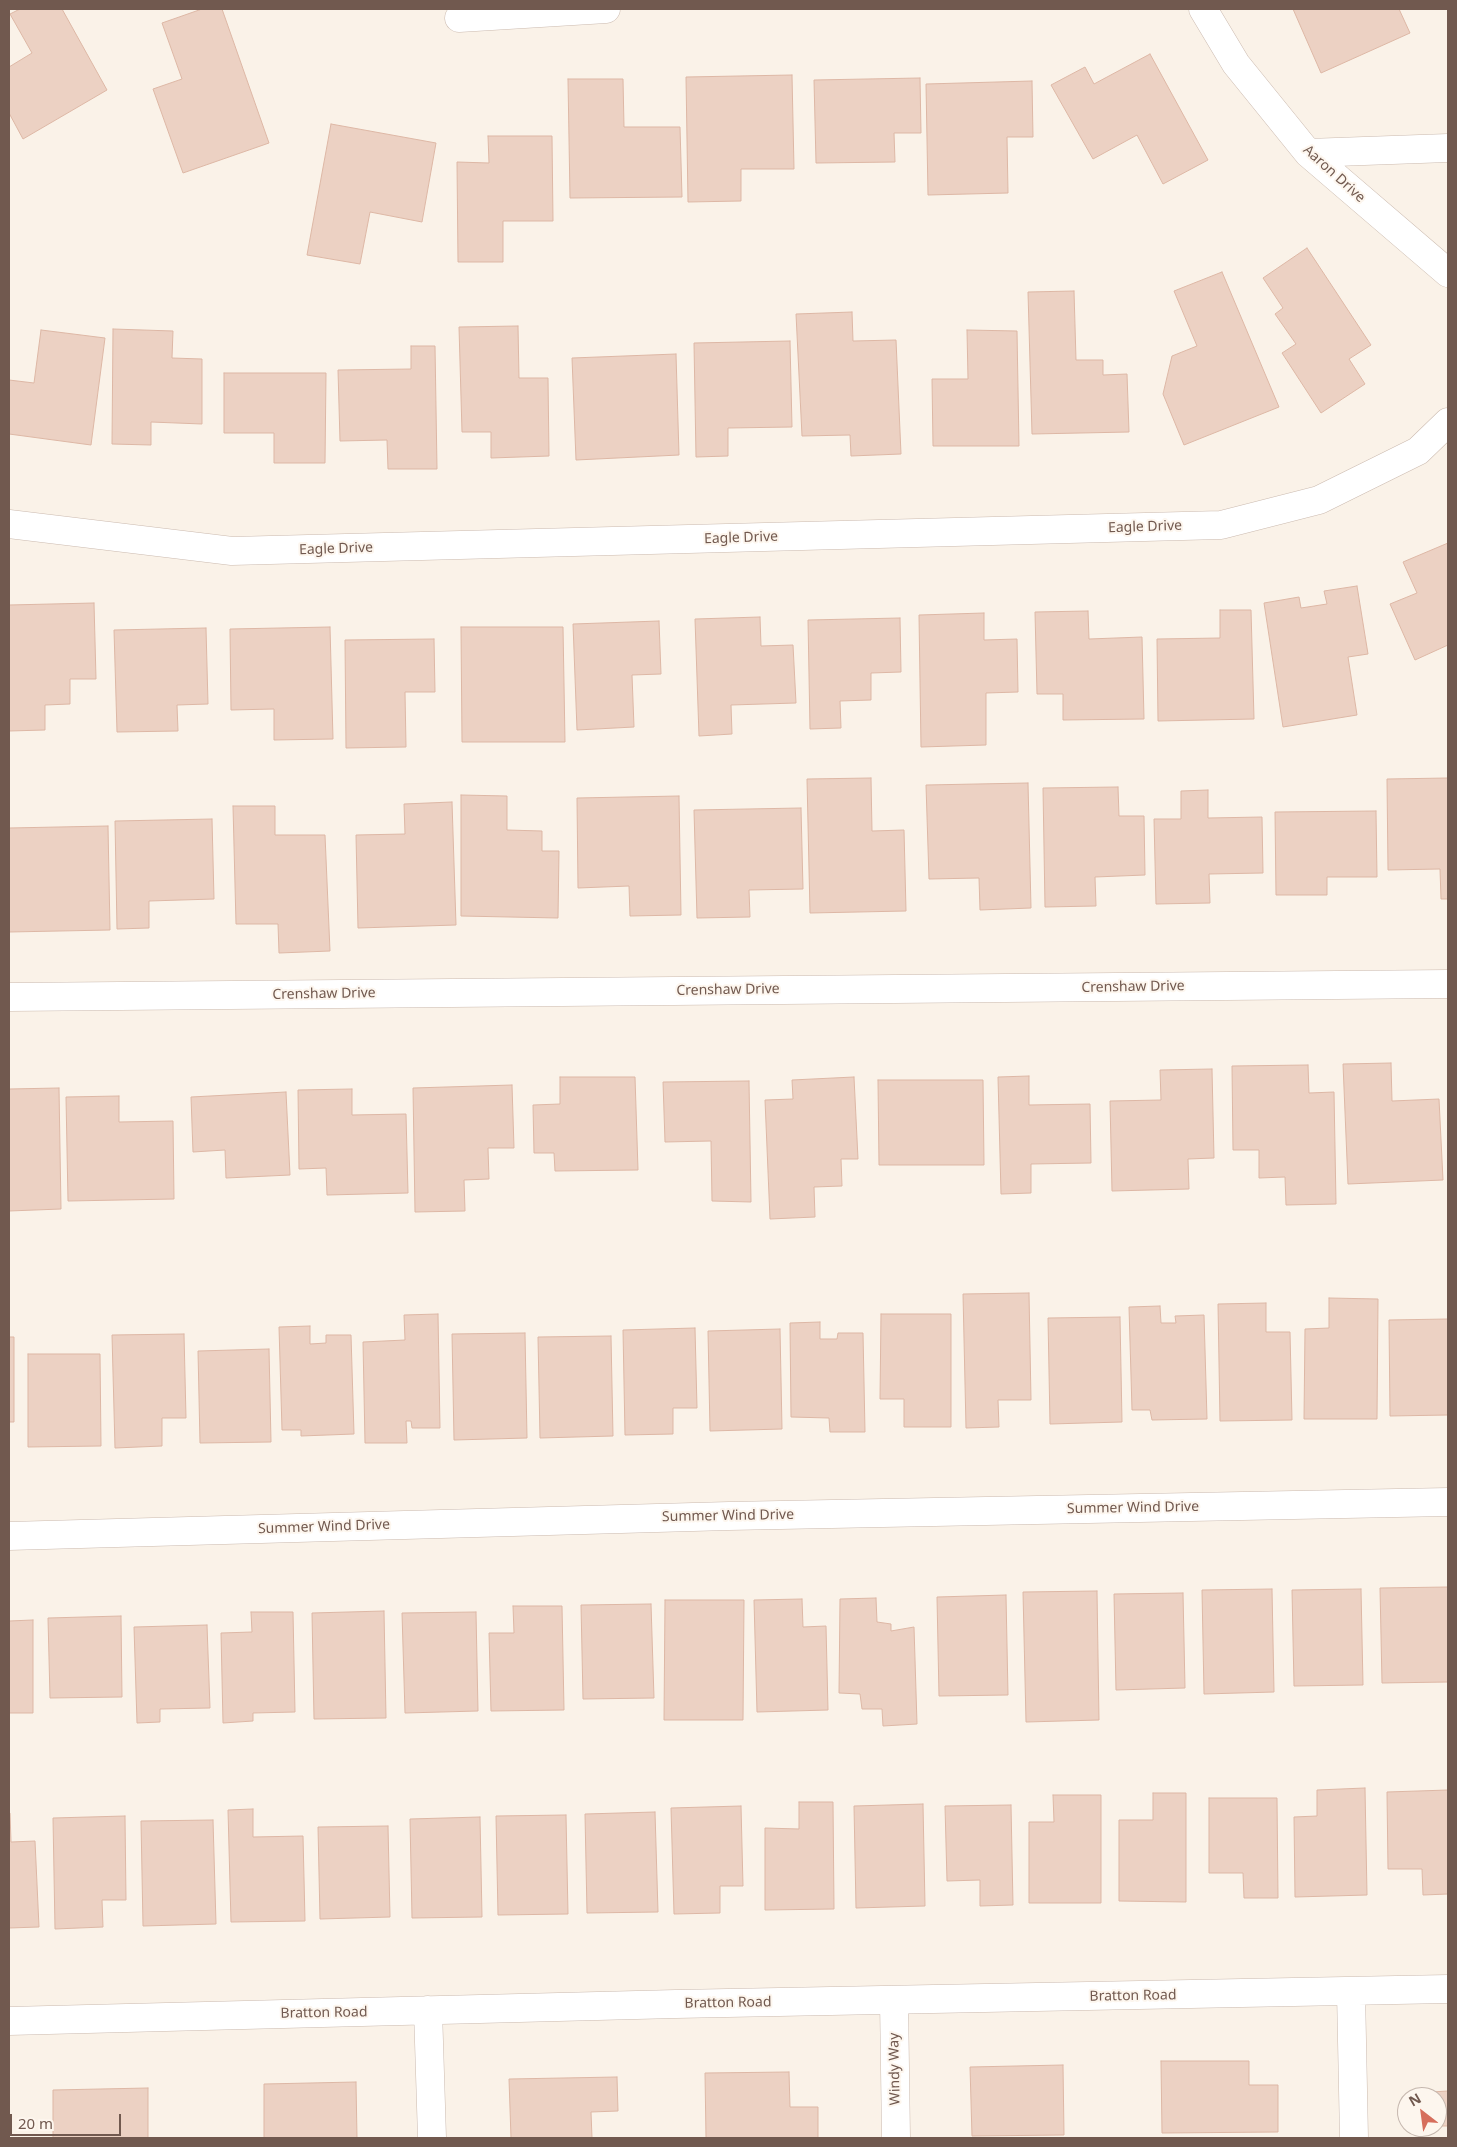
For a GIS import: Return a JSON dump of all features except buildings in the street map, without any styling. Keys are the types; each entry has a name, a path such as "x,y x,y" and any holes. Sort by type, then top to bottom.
{"street":[{"path":"459,18 606,9"},
{"name":"Aaron Drive","path":"1203,9 1236,64 1308,153 1448,273"},
{"path":"1308,153 1448,148"},
{"name":"Eagle Drive","path":"9,524 232,551 1221,525 1319,500 1418,451 1448,422"},
{"name":"Crenshaw Drive","path":"9,997 1448,984"},
{"name":"Summer Wind Drive","path":"9,1536 729,1516 1448,1502"},
{"name":"Bratton Road","path":"9,2021 428,2010 1448,1989"},
{"path":"1351,1992 1354,2138"},
{"name":"Windy Way","path":"894,2000 896,2138"},
{"path":"428,2010 432,2138"}]}
